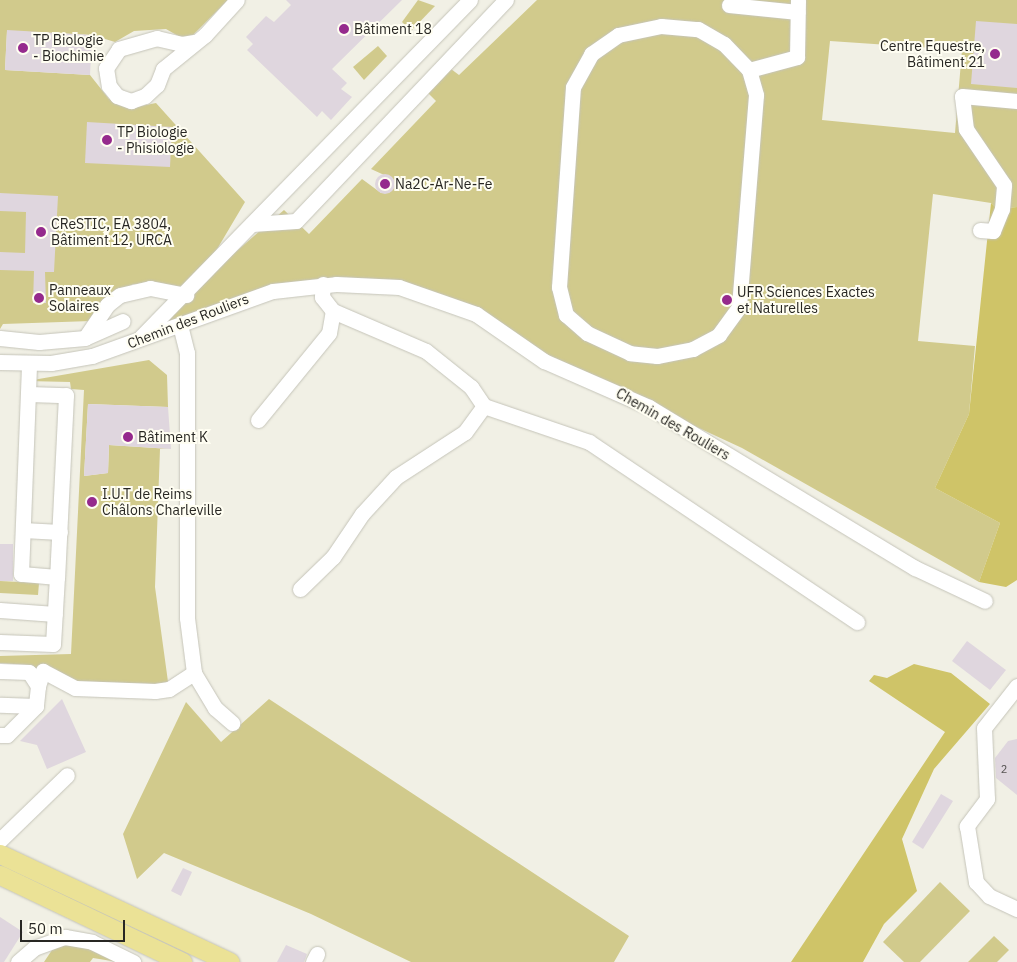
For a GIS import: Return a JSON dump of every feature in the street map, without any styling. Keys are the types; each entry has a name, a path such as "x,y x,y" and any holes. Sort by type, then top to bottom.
{"main road":[{"path":"0,854 230,962"},
{"path":"0,875 182,962"}],"street":[{"path":"194,42 182,44 157,38 119,49 106,68 109,86 131,101 145,96 157,85 163,69 194,42 237,0"},
{"path":"135,343 186,295 252,224 470,0"},
{"path":"252,224 296,221 506,0"},
{"path":"729,5 798,6 797,57 749,70"},
{"path":"661,26 698,29 724,44 749,70 756,96 739,307 719,334 693,348 657,356 630,353 587,333 566,315 559,287 573,86 591,54 618,35 661,26"},
{"path":"980,230 993,231 1002,209 1004,184 966,129 962,96 1017,101"},
{"path":"323,284 322,297 333,311 426,351 471,387 484,406 589,442 857,622"},
{"name":"Chemin des Rouliers","path":"0,362 29,364 70,360 135,343 251,297 323,284 399,288 476,314 544,361 650,407 915,568 985,601"},
{"path":"85,338 107,304 120,295 150,288 186,295"},
{"path":"258,420 329,333 333,311"},
{"path":"0,338 39,342 85,338 123,321"},
{"path":"180,325 187,353 187,618 194,673 215,708 232,723"},
{"path":"29,364 21,574 57,577"},
{"path":"0,642 53,644 66,395 29,394"},
{"path":"300,589 333,557 362,514 396,477 465,432 484,406"},
{"path":"23,530 60,532"},
{"path":"0,610 55,614"},
{"path":"0,671 29,672 38,686"},
{"path":"2,738 36,706 38,686 43,671 75,688 155,690 169,689 194,673"},
{"path":"1017,686 984,728 987,799 966,826 976,882 989,896 1017,909"},
{"path":"0,705 36,706"},
{"path":"0,840 67,775"},
{"path":"18,962 34,948 65,937 92,942 134,962"}],"shaded area":[{"path":"0,0 228,0 187,41 166,29 134,31 115,42 92,35 7,31 5,70 90,75 109,99 136,107 156,103 245,202 213,256 182,287 133,284 101,305 91,321 3,324 0,329"},
{"path":"418,0 435,6 411,31 402,22"},
{"name":"UFR Sciences Exactes et Naturelles","path":"537,0 1017,0 1017,207 998,209 991,203 933,194 918,341 975,346 969,414 935,488 1000,523 979,582 742,448 621,392 562,371 476,314 399,287 251,297 148,341 186,295 284,210 309,234 362,179 381,193 389,193 393,179 371,169 436,101 428,93 451,69 459,75","holes":["830,41 962,50 955,133 822,120"]},
{"path":"378,46 387,56 364,80 353,67"},
{"path":"991,203 998,209 1017,207 1017,580 1006,587 979,582 1000,523 935,488 969,414"},
{"path":"149,360 167,375 168,407 88,404 84,476 108,473 109,445 171,449 160,449 155,587 169,689 75,688 27,665 0,663 0,656 71,654 84,390 71,389 70,382 27,381"},
{"path":"0,581 39,583 38,595 0,593"},
{"path":"914,664 951,673 990,704 934,769 902,839 917,891 884,924 863,962 791,962 945,732 869,681 874,675 887,678"},
{"path":"269,699 629,936 614,962 411,962 311,914 164,853 137,879 123,834 186,702 221,742"},
{"path":"940,882 970,911 920,962 904,962 883,942"},
{"path":"994,936 1009,950 997,962 968,962"},
{"path":"76,944 118,962 93,958 90,962 44,962 54,947"}],"building":[{"path":"286,0 402,0 332,69 347,83 341,89 352,97 331,120 322,111 317,117 247,50 253,44 246,37 266,16 274,22 291,5"},
{"name":"Centre Equestre, Bâtiment 21","path":"976,21 1017,24 1017,88 971,84"},
{"path":"7,30 92,35 90,75 5,70"},
{"path":"87,122 172,127 170,167 85,163"},
{"path":"385,174 392,177 395,184 392,191 385,194 378,191 375,184 378,177"},
{"name":"CReSTIC, EA 3804, Bâtiment 12, URCA","path":"0,193 58,196 54,272 45,272 46,303 33,303 34,271 0,270 0,252 25,253 26,212 0,211"},
{"name":"Bâtiment K","path":"88,404 168,407 171,449 109,445 108,473 84,476"},
{"path":"0,544 13,544 13,581 0,581"},
{"path":"967,641 1006,670 990,690 952,661"},
{"path":"62,699 86,752 47,769 37,745 20,741"},
{"path":"1017,739 1017,795 996,778 995,758 1008,741"},
{"path":"941,794 953,801 923,849 912,842"},
{"path":"183,868 192,872 181,896 171,891"},
{"path":"0,917 23,932 4,962 0,962"},
{"path":"286,945 307,954 304,962 277,962"}],"place":[{"name":"Bâtiment 18","path":"344,29"},
{"name":"TP Biologie - Biochimie","path":"23,48"},
{"name":"Centre Equestre, Bâtiment 21","path":"995,54"},
{"name":"TP Biologie - Phisiologie","path":"107,140"},
{"name":"Na2C-Ar-Ne-Fe","path":"385,184"},
{"name":"CReSTIC, EA 3804, Bâtiment 12, URCA","path":"41,232"},
{"name":"Panneaux Solaires","path":"39,298"},
{"name":"UFR Sciences Exactes et Naturelles","path":"727,300"},
{"name":"Bâtiment K","path":"128,437"},
{"name":"I.U.T de Reims Châlons Charleville","path":"92,502"}]}
